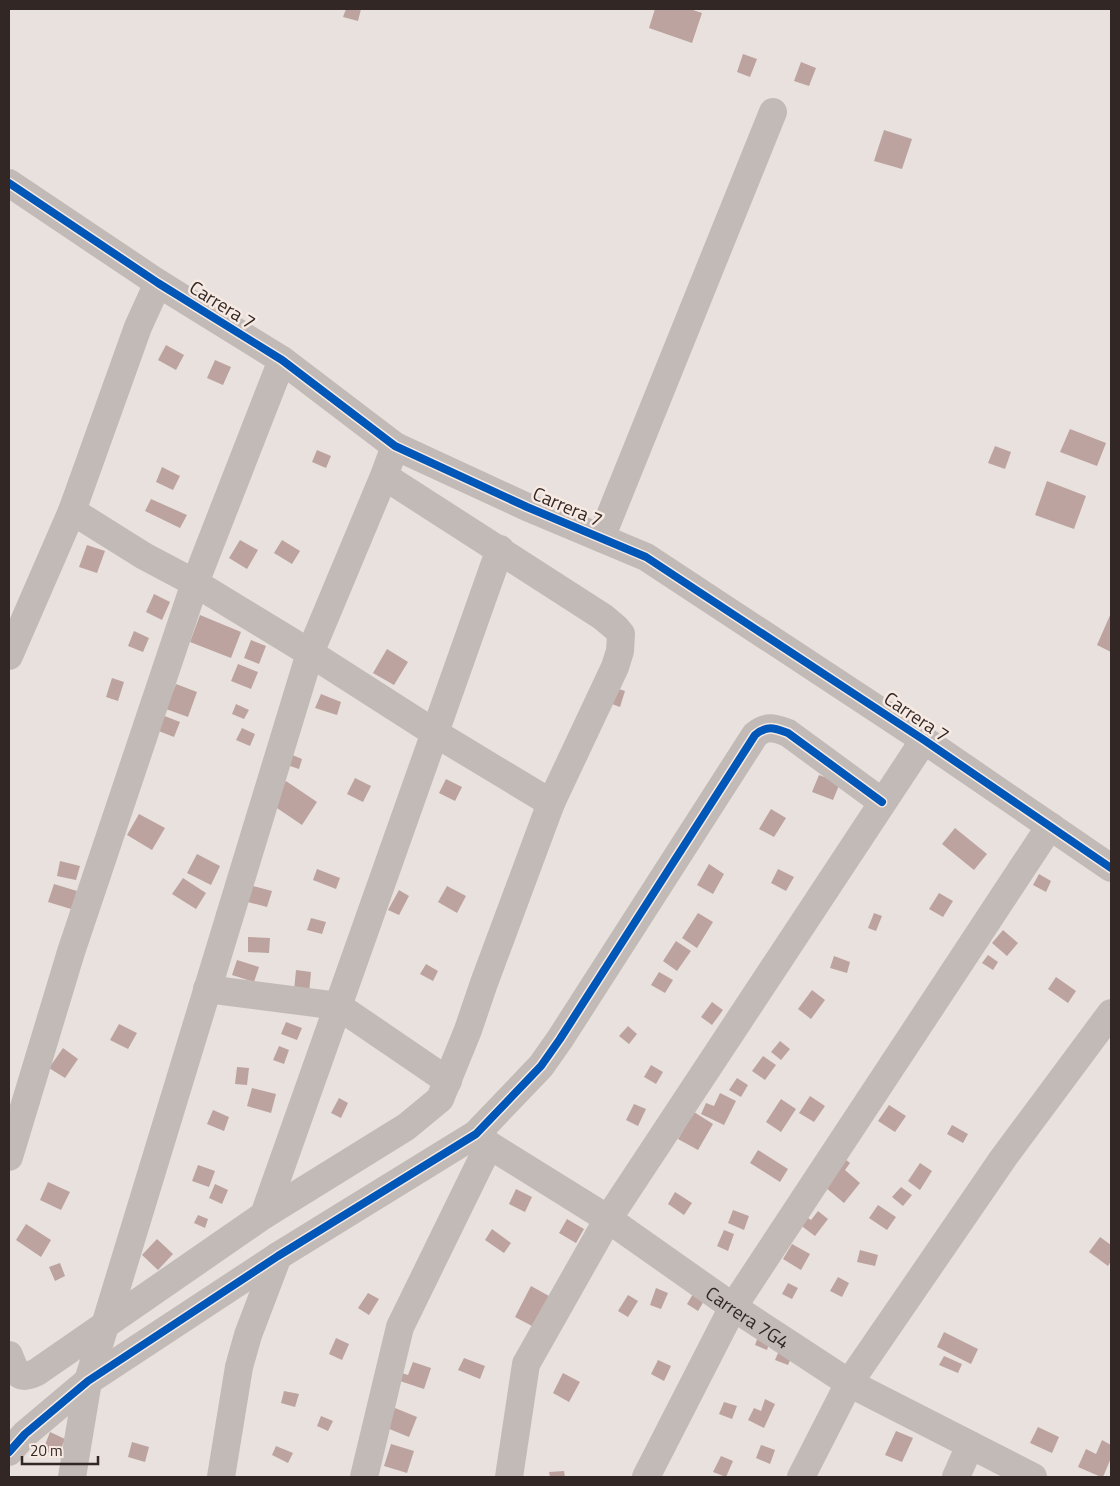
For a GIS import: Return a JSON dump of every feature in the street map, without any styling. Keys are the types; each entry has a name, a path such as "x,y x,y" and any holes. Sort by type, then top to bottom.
{"street":[{"path":"602,538 773,112"},
{"name":"Carrera 7","path":"9,183 158,283 282,360 395,446 527,507 646,557 924,740 1111,868"},
{"path":"9,656 72,511 138,327 158,283"},
{"path":"9,1157 71,952 195,583 282,360"},
{"path":"72,1477 88,1381 310,653 395,446"},
{"path":"9,1355 16,1372 20,1376 26,1377 105,1326 264,1215 406,1127 440,1099 448,1081 551,803 615,667 620,651 621,634 603,617 384,476"},
{"path":"72,511 144,556 195,583 310,653 435,733 551,803"},
{"path":"264,1215 500,550"},
{"path":"364,1477 400,1327 482,1140 560,1039 754,735 762,729 775,728 788,733 882,802"},
{"path":"509,1477 526,1364 608,1219 924,740"},
{"path":"646,1477 733,1307 1050,826"},
{"path":"207,989 338,1006 448,1081"},
{"path":"801,1477 849,1384 1004,1157 1111,1013"},
{"path":"9,1452 25,1434 88,1381 278,1256 482,1140"},
{"name":"Carrera 7G4","path":"482,1140 608,1219 733,1307 849,1384 1033,1477"},
{"path":"222,1477 239,1367 248,1335 278,1256"},
{"path":"956,1477 970,1446"}],"building":[{"path":"346,9 361,9 358,21 343,17"},
{"path":"655,9 690,9 702,13 692,43 649,28"},
{"path":"743,54 757,59 750,77 737,72"},
{"path":"801,62 816,68 809,86 794,81"},
{"path":"884,130 912,139 902,169 874,161"},
{"path":"166,345 184,355 176,370 158,360"},
{"path":"215,360 231,367 223,385 207,378"},
{"path":"1070,429 1106,443 1097,466 1060,452"},
{"path":"995,446 1011,452 1005,469 988,463"},
{"path":"317,450 331,456 326,468 312,462"},
{"path":"162,467 180,476 173,490 156,482"},
{"path":"1047,481 1086,496 1074,529 1035,515"},
{"path":"151,499 187,515 180,528 145,511"},
{"path":"240,540 258,550 247,569 229,558"},
{"path":"282,540 300,551 292,564 274,553"},
{"path":"87,545 105,551 97,573 79,567"},
{"path":"154,594 170,602 162,620 146,612"},
{"path":"1111,613 1111,652 1097,645"},
{"path":"200,615 241,632 231,658 190,642"},
{"path":"134,631 149,638 143,652 128,646"},
{"path":"251,640 266,646 259,664 244,658"},
{"path":"387,649 408,662 394,685 373,673"},
{"path":"238,664 258,672 251,689 231,681"},
{"path":"112,678 124,682 118,701 106,697"},
{"path":"176,684 197,692 188,717 166,709"},
{"path":"610,686 625,691 620,707 604,701"},
{"path":"321,694 341,702 337,715 315,708"},
{"path":"236,704 249,710 244,719 232,714"},
{"path":"162,715 180,722 174,737 156,730"},
{"path":"242,728 255,734 250,746 236,740"},
{"path":"290,754 302,759 299,769 287,765"},
{"path":"819,775 840,783 833,800 812,792"},
{"path":"355,778 371,786 363,802 347,794"},
{"path":"446,779 462,787 455,801 439,793"},
{"path":"286,781 317,802 302,825 271,804"},
{"path":"771,809 786,818 774,837 759,829"},
{"path":"139,814 165,828 152,850 127,835"},
{"path":"955,828 987,854 974,870 942,844"},
{"path":"197,854 220,866 211,885 187,873"},
{"path":"60,861 80,866 76,880 57,876"},
{"path":"709,864 724,874 713,894 697,885"},
{"path":"317,869 340,878 336,889 313,880"},
{"path":"778,869 794,877 786,891 771,883"},
{"path":"1039,874 1051,881 1046,892 1033,885"},
{"path":"183,878 206,893 196,909 172,894"},
{"path":"54,884 77,891 71,909 48,902"},
{"path":"249,885 272,891 267,907 244,901"},
{"path":"447,886 466,896 457,913 438,902"},
{"path":"399,890 409,896 399,915 388,910"},
{"path":"939,893 953,901 943,917 929,909"},
{"path":"698,913 713,922 697,948 682,938"},
{"path":"874,913 882,916 876,931 868,928"},
{"path":"311,918 326,922 322,934 307,930"},
{"path":"1003,930 1018,943 1007,956 992,943"},
{"path":"248,937 270,938 269,953 248,952"},
{"path":"676,941 691,951 677,971 663,961"},
{"path":"988,955 998,962 993,970 982,963"},
{"path":"834,956 850,962 847,973 830,968"},
{"path":"237,960 259,967 254,982 232,975"},
{"path":"426,964 438,971 433,981 420,974"},
{"path":"296,970 311,972 309,993 294,991"},
{"path":"659,972 673,980 665,993 651,985"},
{"path":"1056,977 1076,991 1068,1003 1048,989"},
{"path":"812,990 825,1000 811,1019 798,1009"},
{"path":"712,1002 723,1010 712,1025 701,1017"},
{"path":"286,1022 302,1028 297,1040 281,1034"},
{"path":"119,1024 137,1033 128,1049 110,1040"},
{"path":"628,1026 637,1034 629,1044 619,1036"},
{"path":"780,1041 790,1049 781,1060 771,1052"},
{"path":"279,1046 289,1050 284,1064 273,1060"},
{"path":"63,1048 78,1059 65,1078 49,1068"},
{"path":"763,1056 776,1065 765,1080 752,1071"},
{"path":"651,1065 663,1072 656,1084 644,1077"},
{"path":"237,1067 249,1068 247,1085 235,1084"},
{"path":"737,1078 748,1085 741,1097 729,1090"},
{"path":"252,1088 276,1094 271,1113 247,1106"},
{"path":"720,1093 736,1101 724,1125 701,1114 706,1103 714,1106"},
{"path":"810,1096 825,1106 814,1122 799,1113"},
{"path":"339,1098 348,1103 341,1118 331,1113"},
{"path":"781,1099 796,1109 781,1132 766,1122"},
{"path":"634,1104 646,1109 638,1126 626,1120"},
{"path":"889,1105 906,1116 895,1132 878,1121"},
{"path":"213,1110 229,1117 224,1131 207,1124"},
{"path":"694,1112 713,1124 698,1150 678,1139"},
{"path":"952,1125 968,1134 963,1143 947,1134"},
{"path":"758,1150 788,1169 780,1182 750,1163"},
{"path":"840,1155 850,1163 845,1170 860,1183 844,1203 819,1182"},
{"path":"920,1163 932,1171 920,1190 908,1181"},
{"path":"198,1165 215,1171 209,1187 192,1181"},
{"path":"48,1182 70,1192 61,1210 40,1200"},
{"path":"215,1184 228,1190 222,1204 209,1198"},
{"path":"901,1187 912,1195 903,1206 892,1197"},
{"path":"516,1189 532,1197 525,1212 509,1204"},
{"path":"675,1192 692,1203 684,1215 668,1204"},
{"path":"878,1205 896,1217 887,1230 869,1218"},
{"path":"733,1210 749,1216 744,1230 728,1223"},
{"path":"818,1211 828,1219 815,1236 799,1224 805,1216 811,1220"},
{"path":"198,1215 208,1219 205,1228 194,1223"},
{"path":"567,1219 584,1229 576,1243 559,1233"},
{"path":"26,1224 51,1240 41,1257 16,1240"},
{"path":"492,1229 511,1243 504,1253 485,1240"},
{"path":"724,1230 734,1234 728,1251 717,1246"},
{"path":"1100,1237 1111,1245 1111,1261 1108,1266 1089,1252"},
{"path":"157,1239 173,1254 158,1270 142,1255"},
{"path":"792,1244 810,1254 801,1270 783,1259"},
{"path":"860,1250 878,1255 875,1266 857,1262"},
{"path":"60,1263 65,1276 55,1281 49,1267"},
{"path":"838,1277 849,1283 842,1297 830,1291"},
{"path":"788,1283 798,1288 792,1299 782,1294"},
{"path":"531,1286 549,1296 532,1326 515,1317"},
{"path":"656,1288 668,1293 661,1309 650,1305"},
{"path":"696,1289 707,1296 698,1311 687,1304"},
{"path":"368,1293 379,1299 369,1315 358,1308"},
{"path":"628,1295 638,1301 628,1317 618,1311"},
{"path":"944,1332 978,1349 971,1364 937,1347"},
{"path":"759,1334 771,1338 767,1350 755,1345"},
{"path":"336,1338 349,1344 342,1360 329,1354"},
{"path":"781,1346 794,1351 788,1365 775,1360"},
{"path":"944,1356 962,1364 958,1373 939,1365"},
{"path":"464,1358 485,1366 480,1379 458,1370"},
{"path":"658,1360 671,1366 664,1381 651,1374"},
{"path":"413,1362 431,1368 424,1389 397,1380 399,1372 408,1375"},
{"path":"563,1373 580,1382 569,1402 553,1393"},
{"path":"284,1391 299,1394 295,1407 281,1403"},
{"path":"765,1399 775,1404 764,1428 748,1420 754,1408 761,1411"},
{"path":"724,1402 737,1406 732,1419 719,1414"},
{"path":"395,1408 417,1417 409,1437 387,1428"},
{"path":"321,1416 333,1421 328,1431 317,1426"},
{"path":"1038,1427 1059,1437 1052,1453 1030,1443"},
{"path":"896,1431 913,1438 902,1462 885,1455"},
{"path":"50,1432 65,1439 58,1456 43,1450"},
{"path":"1102,1440 1111,1445 1111,1458 1103,1477 1101,1477 1078,1467 1086,1449 1096,1454"},
{"path":"132,1442 149,1447 145,1462 128,1457"},
{"path":"391,1444 414,1451 407,1473 384,1466"},
{"path":"761,1445 775,1450 770,1464 756,1458"},
{"path":"276,1446 293,1453 288,1463 272,1455"},
{"path":"721,1456 733,1461 726,1477 713,1472"},
{"path":"564,1471 565,1477 550,1477 549,1472"}],"cycle path":[{"path":"9,183 158,283 282,360 395,446 527,507 646,557 924,740 1111,868"},
{"path":"9,1452 25,1434 88,1381 278,1256 476,1134 541,1066 560,1039 755,735 771,728 788,733 882,802"}]}
